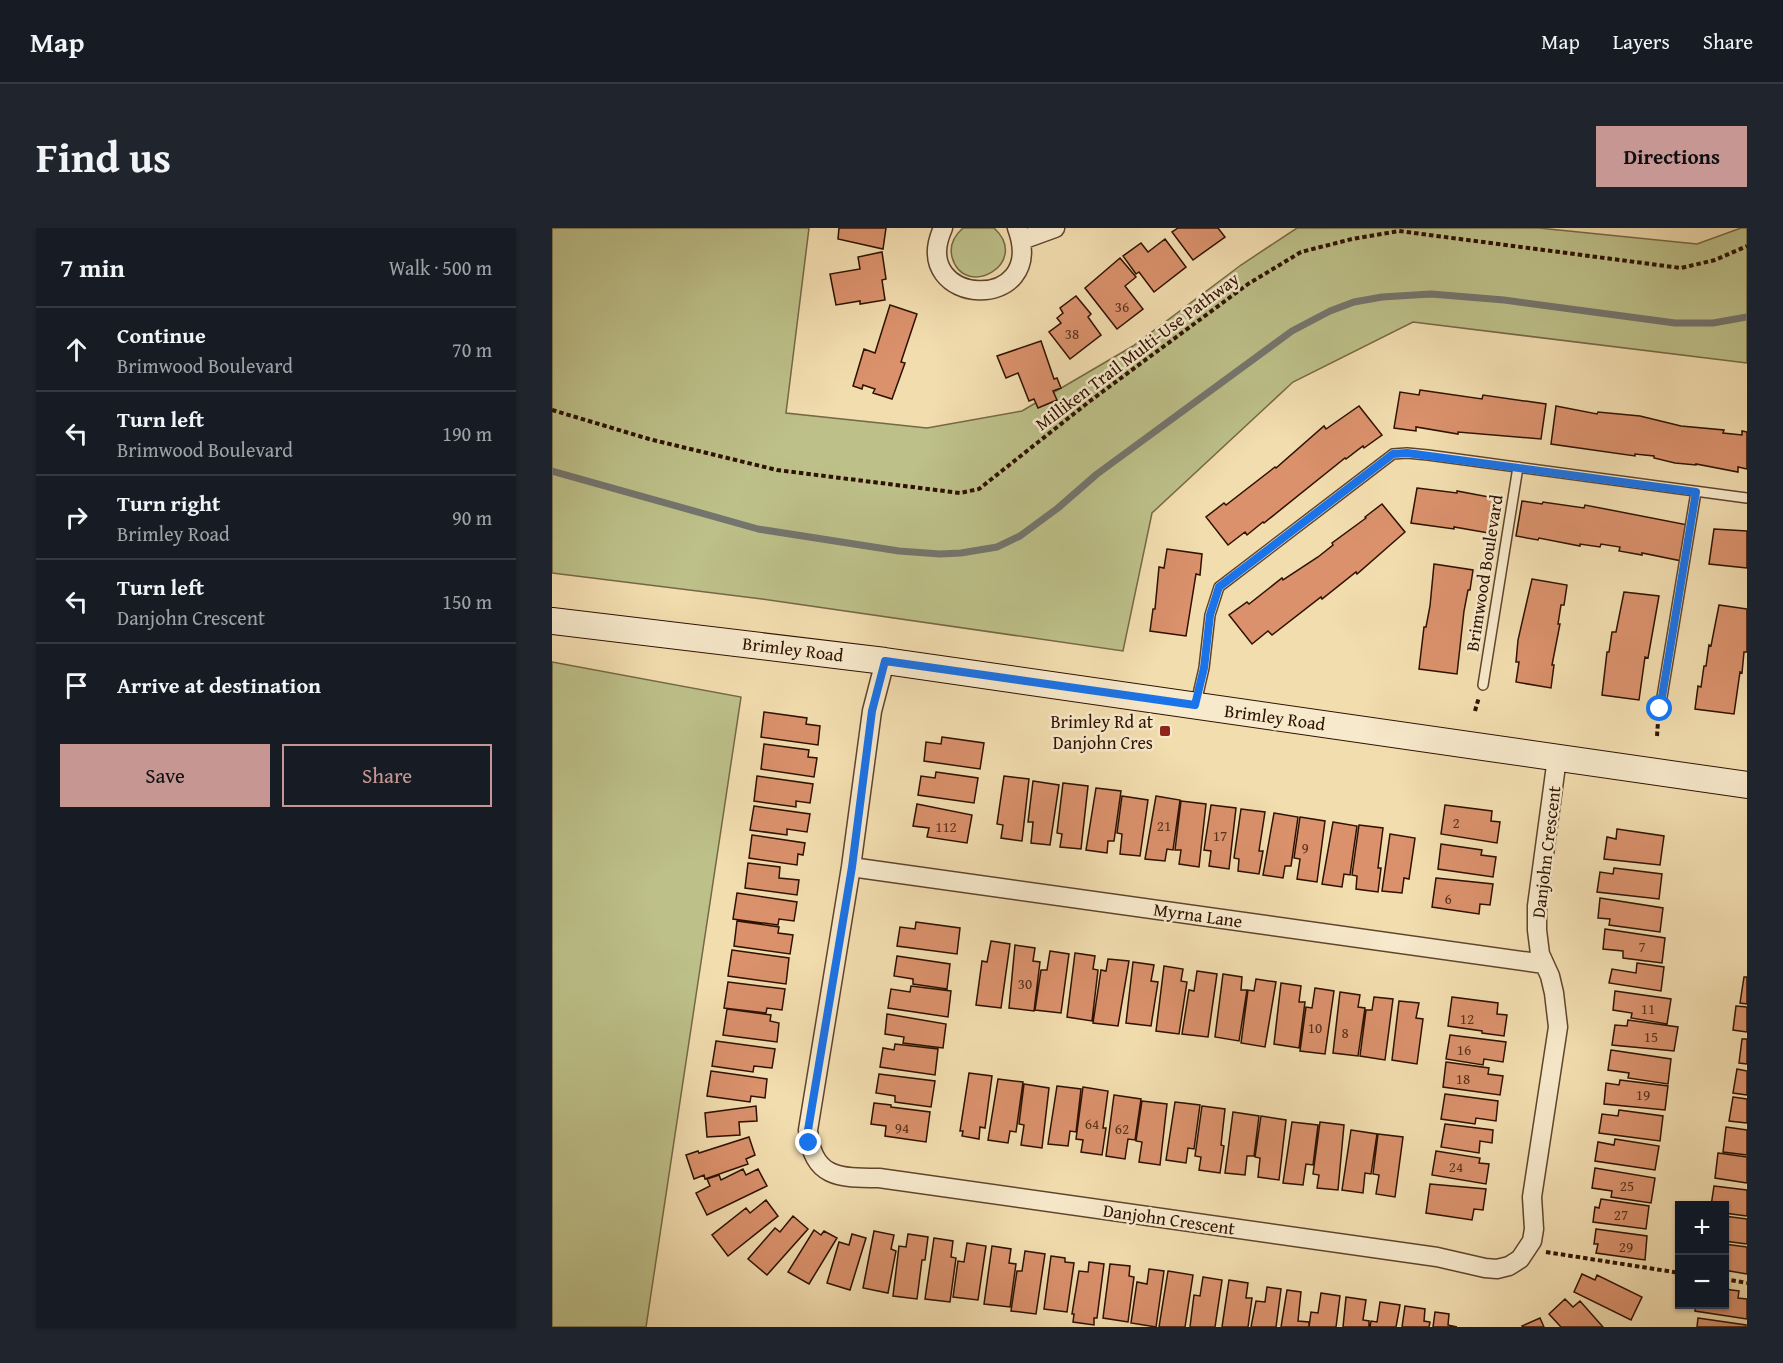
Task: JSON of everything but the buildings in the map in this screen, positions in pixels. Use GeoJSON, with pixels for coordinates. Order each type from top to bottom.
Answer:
{"type":"FeatureCollection","features":[{"type":"Feature","properties":{"kind":"main road","name":"Brimley Road"},"geometry":{"type":"LineString","coordinates":[[552,621],[885,661],[1747,785]]}},
{"type":"Feature","properties":{"kind":"street"},"geometry":{"type":"LineString","coordinates":[[943,228],[937,252],[940,265],[948,277],[958,286],[971,291],[986,292],[1010,279],[1018,268],[1022,254],[1019,234],[1055,228]]}},
{"type":"Feature","properties":{"kind":"street","name":"Danjohn Crescent"},"geometry":{"type":"LineString","coordinates":[[885,661],[872,711],[852,867],[808,1130],[809,1143],[821,1165],[831,1173],[849,1179],[879,1178],[1437,1257],[1485,1268],[1497,1269],[1509,1266],[1520,1259],[1532,1241],[1534,1229],[1532,1197],[1558,1027],[1554,993],[1544,964],[1537,930],[1537,906],[1557,758]]}},
{"type":"Feature","properties":{"kind":"street","name":"Myrna Lane"},"geometry":{"type":"LineString","coordinates":[[852,867],[1544,964]]}},
{"type":"Feature","properties":{"kind":"lane"},"geometry":{"type":"LineString","coordinates":[[1195,705],[1204,668],[1210,615],[1219,587],[1393,454],[1417,454],[1747,498]]}},
{"type":"Feature","properties":{"kind":"lane","name":"Brimwood Boulevard"},"geometry":{"type":"LineString","coordinates":[[1482,685],[1518,467]]}},
{"type":"Feature","properties":{"kind":"lane"},"geometry":{"type":"LineString","coordinates":[[1660,709],[1696,492]]}},
{"type":"Feature","properties":{"kind":"path","name":"Milliken Trail Multi-Use Pathway"},"geometry":{"type":"LineString","coordinates":[[552,411],[649,439],[777,470],[960,493],[979,489],[1090,401],[1240,290],[1301,252],[1352,239],[1399,231],[1681,268],[1715,260],[1747,246]]}},
{"type":"Feature","properties":{"kind":"path"},"geometry":{"type":"LineString","coordinates":[[1528,1249],[1675,1272]]}},
{"type":"Feature","properties":{"kind":"path"},"geometry":{"type":"LineString","coordinates":[[1729,1281],[1747,1283]]}},
{"type":"Feature","properties":{"kind":"green space"},"geometry":{"type":"Polygon","coordinates":[[[552,228],[809,228],[786,413],[927,428],[1022,411],[1133,346],[1241,265],[1297,228],[1539,228],[1697,244],[1741,228],[1747,228],[1747,363],[1413,322],[1293,382],[1152,513],[1123,651],[762,599],[552,573],[552,228]]]}},
{"type":"Feature","properties":{"kind":"green space"},"geometry":{"type":"Polygon","coordinates":[[[963,228],[994,228],[1004,241],[1005,253],[1001,264],[992,272],[981,276],[969,276],[959,270],[952,257],[951,249],[955,238],[963,228]]]}},
{"type":"Feature","properties":{"kind":"green space"},"geometry":{"type":"Polygon","coordinates":[[[552,662],[741,697],[646,1327],[552,1327],[552,662]]]}},
{"type":"Feature","properties":{"kind":"waterway"},"geometry":{"type":"LineString","coordinates":[[552,471],[758,529],[899,551],[961,553],[997,547],[1020,536],[1058,508],[1097,474],[1292,331],[1330,311],[1354,302],[1382,297],[1431,294],[1504,300],[1675,323],[1713,323],[1747,317]]}},
{"type":"Feature","properties":{"kind":"place","name":"Brimley Rd at Danjohn Cres"},"geometry":{"type":"Point","coordinates":[1165,731]}},
{"type":"Feature","properties":{"kind":"route"},"geometry":{"type":"LineString","coordinates":[[809,1143],[808,1130],[852,867],[872,711],[885,661],[1195,705],[1204,668],[1210,615],[1219,587],[1393,454],[1407,453],[1696,492],[1660,709]]}}]}
